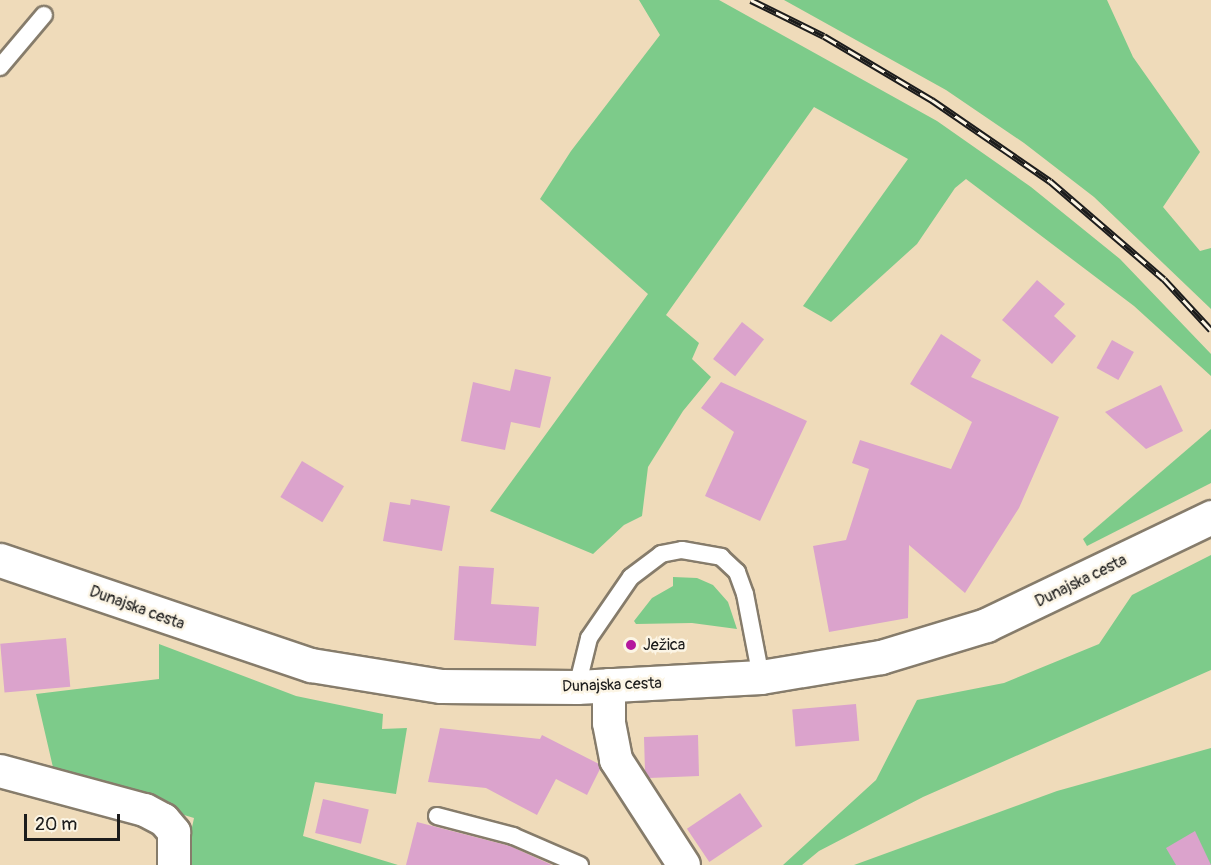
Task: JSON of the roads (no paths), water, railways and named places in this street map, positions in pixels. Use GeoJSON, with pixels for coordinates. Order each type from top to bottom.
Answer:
{"type":"FeatureCollection","features":[{"type":"Feature","properties":{"kind":"main road","name":"Dunajska cesta"},"geometry":{"type":"LineString","coordinates":[[0,560],[311,665],[441,686],[577,687],[761,677],[841,666],[953,637],[1053,596],[1211,517]]}},
{"type":"Feature","properties":{"kind":"street"},"geometry":{"type":"LineString","coordinates":[[609,685],[609,723],[616,760],[684,865]]}},
{"type":"Feature","properties":{"kind":"street"},"geometry":{"type":"LineString","coordinates":[[0,771],[145,810],[165,820],[174,832],[174,865]]}},
{"type":"Feature","properties":{"kind":"lane"},"geometry":{"type":"LineString","coordinates":[[0,67],[44,15]]}},
{"type":"Feature","properties":{"kind":"lane"},"geometry":{"type":"LineString","coordinates":[[577,687],[588,638],[631,578],[660,554],[682,550],[721,556],[737,572],[746,594],[761,677]]}},
{"type":"Feature","properties":{"kind":"lane"},"geometry":{"type":"LineString","coordinates":[[438,816],[513,836],[580,865]]}},
{"type":"Feature","properties":{"kind":"railway"},"geometry":{"type":"LineString","coordinates":[[751,0],[824,36],[932,100],[1050,181],[1164,279],[1211,330]]}},
{"type":"Feature","properties":{"kind":"place","name":"Ježica"},"geometry":{"type":"Point","coordinates":[631,645]}}]}
